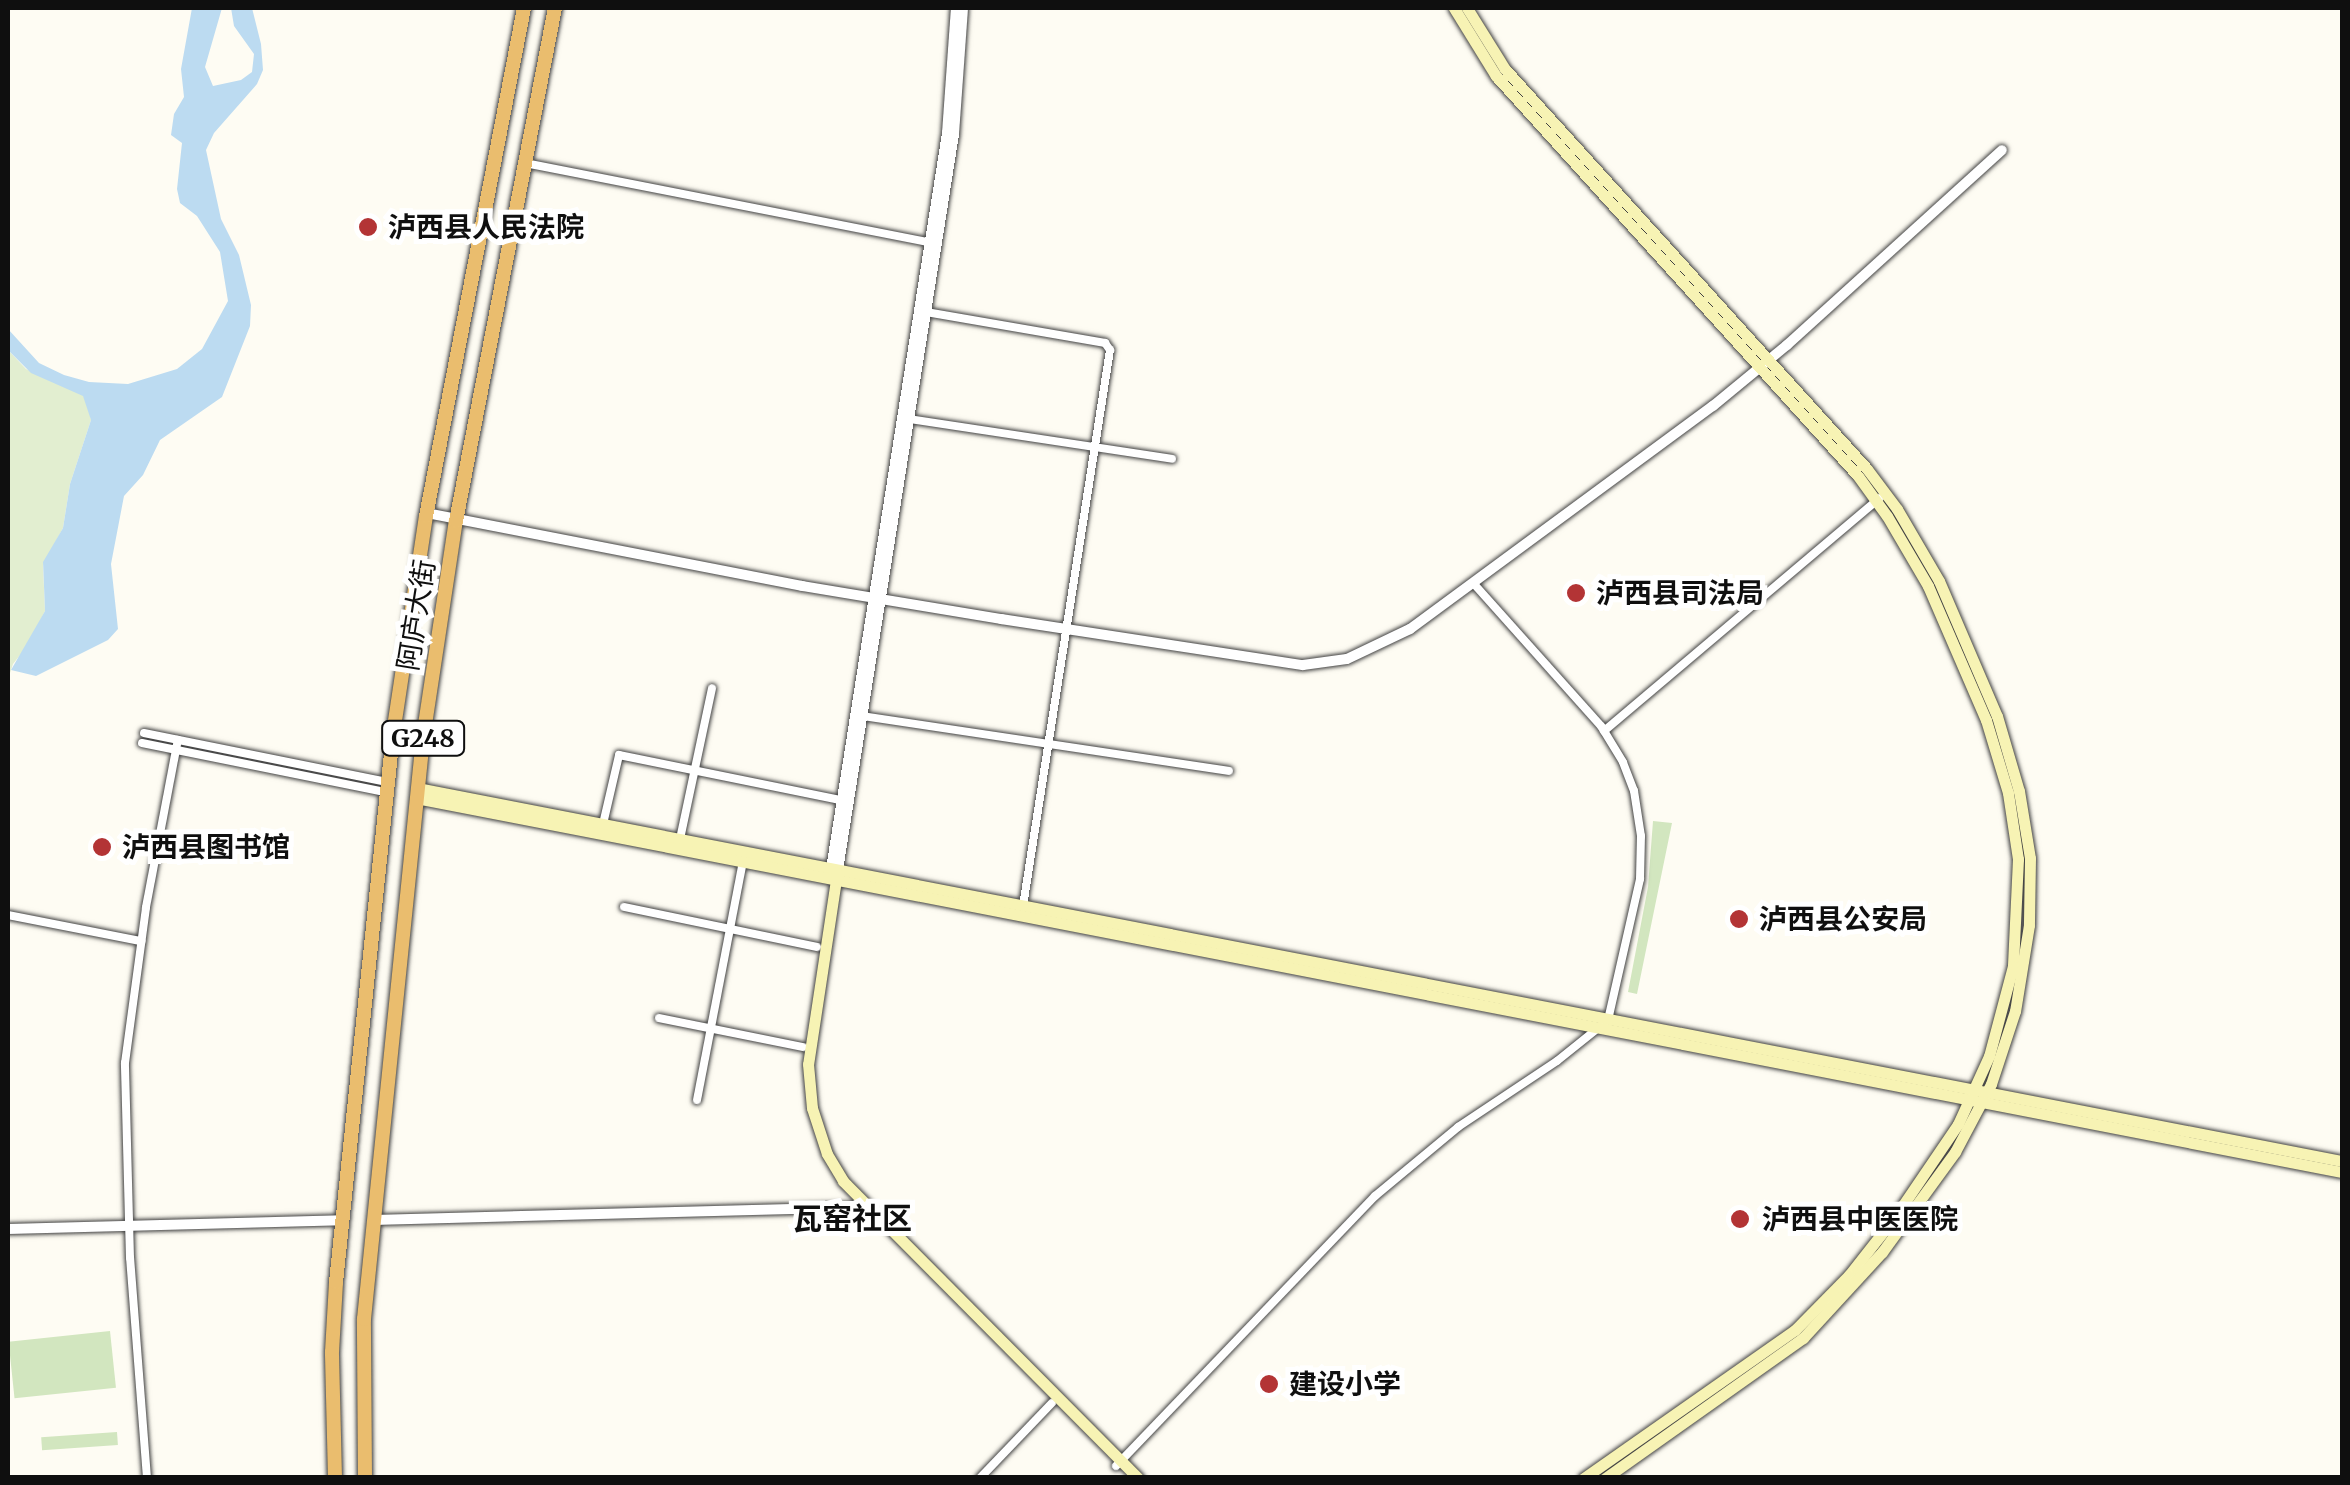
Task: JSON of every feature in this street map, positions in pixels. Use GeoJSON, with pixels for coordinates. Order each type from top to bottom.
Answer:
{"type":"FeatureCollection","features":[{"type":"Feature","properties":{"kind":"highway","name":"阿庐大街"},"geometry":{"type":"LineString","coordinates":[[386,787],[427,513],[524,8]]}},
{"type":"Feature","properties":{"kind":"highway","name":"阿庐大街"},"geometry":{"type":"LineString","coordinates":[[365,1478],[362,1353],[416,793],[457,518],[555,8]]}},
{"type":"Feature","properties":{"kind":"highway","name":"G248"},"geometry":{"type":"LineString","coordinates":[[334,1478],[332,1352],[386,787]]}},
{"type":"Feature","properties":{"kind":"main road"},"geometry":{"type":"LineString","coordinates":[[1454,8],[1496,76],[1764,364]]}},
{"type":"Feature","properties":{"kind":"main road"},"geometry":{"type":"LineString","coordinates":[[1467,8],[1504,69],[1881,497],[1928,586],[1986,720],[2016,834],[2019,885],[2012,966],[1977,1098],[1955,1152],[1904,1224],[1832,1311],[1772,1364],[1605,1478]]}},
{"type":"Feature","properties":{"kind":"main road"},"geometry":{"type":"LineString","coordinates":[[416,793],[743,862],[1023,906],[1603,1024]]}},
{"type":"Feature","properties":{"kind":"main road"},"geometry":{"type":"LineString","coordinates":[[416,793],[603,824],[833,874],[2342,1172]]}},
{"type":"Feature","properties":{"kind":"main road"},"geometry":{"type":"LineString","coordinates":[[833,874],[817,946],[802,1047],[803,1094],[814,1141],[829,1172],[1052,1403],[1138,1478]]}},
{"type":"Feature","properties":{"kind":"main road"},"geometry":{"type":"LineString","coordinates":[[833,874],[808,1064],[812,1108],[827,1154],[843,1181],[1119,1463],[1128,1478]]}},
{"type":"Feature","properties":{"kind":"main road"},"geometry":{"type":"LineString","coordinates":[[1977,1098],[2342,1161]]}},
{"type":"Feature","properties":{"kind":"main road"},"geometry":{"type":"LineString","coordinates":[[1584,1478],[1765,1354],[1824,1303],[1894,1218],[1977,1098]]}},
{"type":"Feature","properties":{"kind":"street"},"geometry":{"type":"LineString","coordinates":[[833,874],[842,800],[926,312],[956,8]]}},
{"type":"Feature","properties":{"kind":"street"},"geometry":{"type":"LineString","coordinates":[[833,874],[862,716],[933,243],[954,134],[963,8]]}},
{"type":"Feature","properties":{"kind":"street"},"geometry":{"type":"LineString","coordinates":[[427,513],[877,598],[1068,629],[1318,664],[1347,659],[1386,644],[1764,364],[2002,150]]}},
{"type":"Feature","properties":{"kind":"street"},"geometry":{"type":"LineString","coordinates":[[525,164],[933,243]]}},
{"type":"Feature","properties":{"kind":"street"},"geometry":{"type":"LineString","coordinates":[[926,312],[1108,345],[1111,353],[1023,906]]}},
{"type":"Feature","properties":{"kind":"street"},"geometry":{"type":"LineString","coordinates":[[909,418],[1172,459]]}},
{"type":"Feature","properties":{"kind":"street"},"geometry":{"type":"LineString","coordinates":[[1604,731],[1881,497]]}},
{"type":"Feature","properties":{"kind":"street"},"geometry":{"type":"LineString","coordinates":[[1119,1463],[1375,1196],[1458,1128],[1603,1024],[1616,1001],[1642,851],[1634,792],[1604,731],[1472,583]]}},
{"type":"Feature","properties":{"kind":"street"},"geometry":{"type":"LineString","coordinates":[[680,840],[712,688]]}},
{"type":"Feature","properties":{"kind":"street"},"geometry":{"type":"LineString","coordinates":[[862,716],[1229,771]]}},
{"type":"Feature","properties":{"kind":"street"},"geometry":{"type":"LineString","coordinates":[[143,738],[386,787]]}},
{"type":"Feature","properties":{"kind":"street"},"geometry":{"type":"LineString","coordinates":[[147,1478],[129,1226],[125,1063],[141,941],[177,745]]}},
{"type":"Feature","properties":{"kind":"street"},"geometry":{"type":"LineString","coordinates":[[603,824],[619,755],[842,800]]}},
{"type":"Feature","properties":{"kind":"street"},"geometry":{"type":"LineString","coordinates":[[697,1100],[743,862]]}},
{"type":"Feature","properties":{"kind":"street"},"geometry":{"type":"LineString","coordinates":[[624,906],[817,946]]}},
{"type":"Feature","properties":{"kind":"street"},"geometry":{"type":"LineString","coordinates":[[8,915],[141,941]]}},
{"type":"Feature","properties":{"kind":"street"},"geometry":{"type":"LineString","coordinates":[[659,1018],[802,1047]]}},
{"type":"Feature","properties":{"kind":"street"},"geometry":{"type":"LineString","coordinates":[[373,1220],[858,1206]]}},
{"type":"Feature","properties":{"kind":"street"},"geometry":{"type":"LineString","coordinates":[[8,1229],[342,1220]]}},
{"type":"Feature","properties":{"kind":"street"},"geometry":{"type":"LineString","coordinates":[[980,1478],[1052,1403]]}},
{"type":"Feature","properties":{"kind":"green space"},"geometry":{"type":"Polygon","coordinates":[[[8,350],[26,369],[83,395],[91,420],[70,484],[63,528],[43,565],[45,611],[8,679],[8,350]]]}},
{"type":"Feature","properties":{"kind":"green space"},"geometry":{"type":"Polygon","coordinates":[[[1653,821],[1672,823],[1637,994],[1628,992],[1648,887],[1653,821]]]}},
{"type":"Feature","properties":{"kind":"green space"},"geometry":{"type":"Polygon","coordinates":[[[110,1331],[116,1388],[15,1398],[9,1342],[110,1331]]]}},
{"type":"Feature","properties":{"kind":"green space"},"geometry":{"type":"Polygon","coordinates":[[[117,1432],[118,1445],[42,1450],[41,1437],[117,1432]]]}},
{"type":"Feature","properties":{"kind":"water"},"geometry":{"type":"Polygon","coordinates":[[[192,8],[222,8],[205,67],[213,86],[241,80],[252,72],[254,54],[234,26],[231,8],[252,8],[261,44],[263,70],[257,84],[214,133],[206,150],[221,219],[239,255],[251,305],[250,326],[222,397],[160,440],[143,475],[124,496],[111,564],[118,629],[108,640],[36,676],[11,670],[45,611],[43,562],[63,528],[70,484],[91,420],[83,396],[31,373],[8,350],[8,329],[39,363],[64,375],[89,382],[128,384],[177,369],[202,349],[228,301],[220,252],[197,216],[180,203],[177,189],[182,143],[171,135],[174,114],[184,97],[181,69],[192,8]]]}},
{"type":"Feature","properties":{"kind":"place","name":"泸西县人民法院"},"geometry":{"type":"Point","coordinates":[368,227]}},
{"type":"Feature","properties":{"kind":"place","name":"泸西县司法局"},"geometry":{"type":"Point","coordinates":[1576,593]}},
{"type":"Feature","properties":{"kind":"place","name":"泸西县图书馆"},"geometry":{"type":"Point","coordinates":[102,847]}},
{"type":"Feature","properties":{"kind":"place","name":"泸西县公安局"},"geometry":{"type":"Point","coordinates":[1739,919]}},
{"type":"Feature","properties":{"kind":"place","name":"泸西县中医医院"},"geometry":{"type":"Point","coordinates":[1740,1219]}},
{"type":"Feature","properties":{"kind":"place","name":"建设小学"},"geometry":{"type":"Point","coordinates":[1269,1384]}},
{"type":"Feature","properties":{"kind":"district","name":"瓦窑社区"},"geometry":{"type":"Point","coordinates":[852,1218]}}]}
